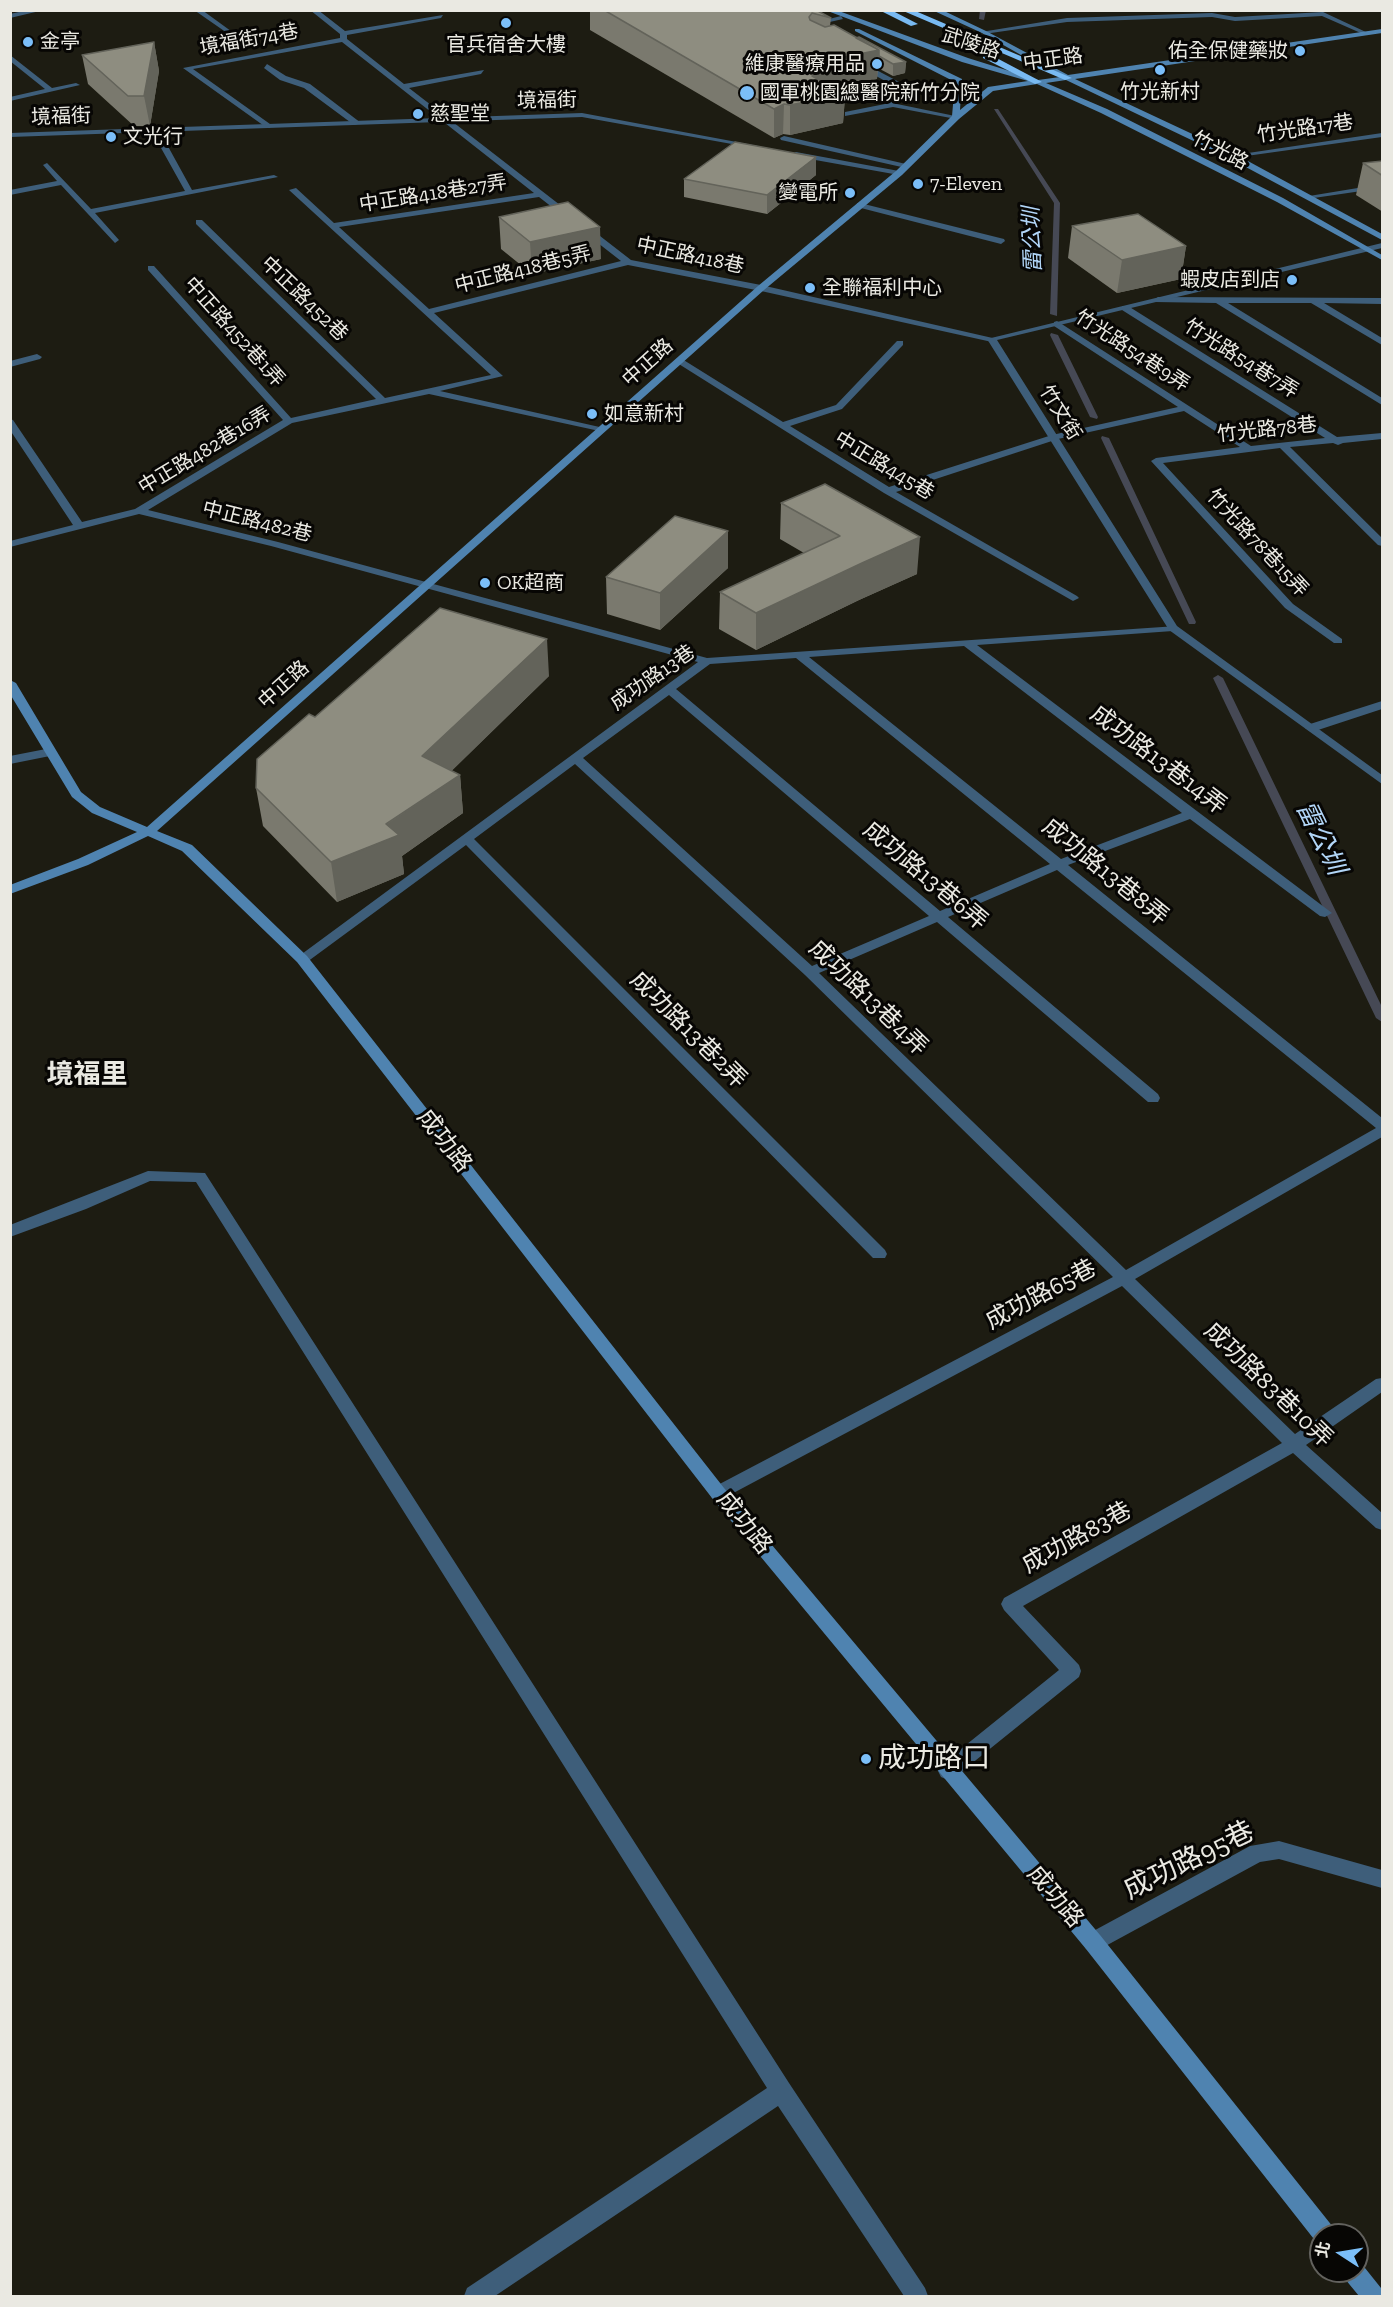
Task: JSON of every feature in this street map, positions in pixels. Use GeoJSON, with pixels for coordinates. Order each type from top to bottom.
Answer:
{"type":"FeatureCollection","features":[{"type":"Feature","properties":{"kind":"highway"},"geometry":{"type":"LineString","coordinates":[[884,10],[947,38]]}},
{"type":"Feature","properties":{"kind":"highway"},"geometry":{"type":"LineString","coordinates":[[905,10],[1068,78]]}},
{"type":"Feature","properties":{"kind":"highway"},"geometry":{"type":"LineString","coordinates":[[977,52],[1038,82]]}},
{"type":"Feature","properties":{"kind":"street"},"geometry":{"type":"LineString","coordinates":[[10,16],[41,10]]}},
{"type":"Feature","properties":{"kind":"street"},"geometry":{"type":"LineString","coordinates":[[197,10],[232,34]]}},
{"type":"Feature","properties":{"kind":"street","name":"中正路418巷"},"geometry":{"type":"LineString","coordinates":[[313,10],[402,87],[628,262],[760,288],[992,339]]}},
{"type":"Feature","properties":{"kind":"street"},"geometry":{"type":"LineString","coordinates":[[344,36],[437,16],[424,10]]}},
{"type":"Feature","properties":{"kind":"street","name":"武陵路"},"geometry":{"type":"LineString","coordinates":[[935,10],[984,32],[1068,78]]}},
{"type":"Feature","properties":{"kind":"street"},"geometry":{"type":"LineString","coordinates":[[1054,10],[1067,20]]}},
{"type":"Feature","properties":{"kind":"street"},"geometry":{"type":"LineString","coordinates":[[811,32],[800,26],[835,14],[876,40],[959,81],[956,117],[893,105],[848,114]]}},
{"type":"Feature","properties":{"kind":"street","name":"武陵路"},"geometry":{"type":"LineString","coordinates":[[835,14],[965,60],[1038,82]]}},
{"type":"Feature","properties":{"kind":"street"},"geometry":{"type":"LineString","coordinates":[[984,32],[1067,20],[1212,15],[1235,19],[1323,14],[1365,33]]}},
{"type":"Feature","properties":{"kind":"street","name":"中正路"},"geometry":{"type":"LineString","coordinates":[[10,890],[83,862],[148,831],[760,288],[906,166],[956,117],[991,89],[1383,31]]}},
{"type":"Feature","properties":{"kind":"street","name":"境福街74巷"},"geometry":{"type":"LineString","coordinates":[[267,126],[187,68],[344,36]]}},
{"type":"Feature","properties":{"kind":"street"},"geometry":{"type":"LineString","coordinates":[[859,44],[876,40]]}},
{"type":"Feature","properties":{"kind":"street"},"geometry":{"type":"LineString","coordinates":[[10,57],[50,90]]}},
{"type":"Feature","properties":{"kind":"street"},"geometry":{"type":"LineString","coordinates":[[853,60],[900,86],[893,105]]}},
{"type":"Feature","properties":{"kind":"street"},"geometry":{"type":"LineString","coordinates":[[267,66],[283,78],[307,86],[357,123]]}},
{"type":"Feature","properties":{"kind":"street"},"geometry":{"type":"LineString","coordinates":[[402,87],[481,72]]}},
{"type":"Feature","properties":{"kind":"street","name":"竹光路"},"geometry":{"type":"LineString","coordinates":[[1068,78],[1232,156],[1383,237]]}},
{"type":"Feature","properties":{"kind":"street","name":"竹光路"},"geometry":{"type":"LineString","coordinates":[[1038,82],[1104,111],[1269,195],[1383,258]]}},
{"type":"Feature","properties":{"kind":"street"},"geometry":{"type":"LineString","coordinates":[[10,99],[76,85]]}},
{"type":"Feature","properties":{"kind":"street","name":"境福街"},"geometry":{"type":"LineString","coordinates":[[12,134],[582,115],[761,148]]}},
{"type":"Feature","properties":{"kind":"street"},"geometry":{"type":"LineString","coordinates":[[155,130],[189,192]]}},
{"type":"Feature","properties":{"kind":"street","name":"竹光路17巷"},"geometry":{"type":"LineString","coordinates":[[1232,156],[1383,135]]}},
{"type":"Feature","properties":{"kind":"street"},"geometry":{"type":"LineString","coordinates":[[784,138],[906,166]]}},
{"type":"Feature","properties":{"kind":"street"},"geometry":{"type":"LineString","coordinates":[[784,152],[899,172]]}},
{"type":"Feature","properties":{"kind":"street"},"geometry":{"type":"LineString","coordinates":[[47,165],[115,240]]}},
{"type":"Feature","properties":{"kind":"street"},"geometry":{"type":"LineString","coordinates":[[89,212],[274,177]]}},
{"type":"Feature","properties":{"kind":"street"},"geometry":{"type":"LineString","coordinates":[[10,193],[63,182]]}},
{"type":"Feature","properties":{"kind":"street"},"geometry":{"type":"LineString","coordinates":[[1307,197],[1383,186]]}},
{"type":"Feature","properties":{"kind":"street","name":"中正路418巷5弄"},"geometry":{"type":"LineString","coordinates":[[293,190],[498,376],[429,390]]}},
{"type":"Feature","properties":{"kind":"street","name":"中正路418巷27弄"},"geometry":{"type":"LineString","coordinates":[[332,226],[540,194]]}},
{"type":"Feature","properties":{"kind":"street"},"geometry":{"type":"LineString","coordinates":[[860,205],[1001,242]]}},
{"type":"Feature","properties":{"kind":"street","name":"中正路452巷"},"geometry":{"type":"LineString","coordinates":[[199,222],[383,401]]}},
{"type":"Feature","properties":{"kind":"street"},"geometry":{"type":"LineString","coordinates":[[566,225],[577,223]]}},
{"type":"Feature","properties":{"kind":"street"},"geometry":{"type":"LineString","coordinates":[[992,339],[1383,246]]}},
{"type":"Feature","properties":{"kind":"street"},"geometry":{"type":"LineString","coordinates":[[1161,257],[1209,288]]}},
{"type":"Feature","properties":{"kind":"street","name":"中正路418巷5弄"},"geometry":{"type":"LineString","coordinates":[[427,312],[628,262]]}},
{"type":"Feature","properties":{"kind":"street","name":"中正路452巷1弄"},"geometry":{"type":"LineString","coordinates":[[151,268],[289,421]]}},
{"type":"Feature","properties":{"kind":"street"},"geometry":{"type":"LineString","coordinates":[[1158,300],[1383,301]]}},
{"type":"Feature","properties":{"kind":"street"},"geometry":{"type":"LineString","coordinates":[[1219,301],[1383,402]]}},
{"type":"Feature","properties":{"kind":"street"},"geometry":{"type":"LineString","coordinates":[[1314,302],[1383,342]]}},
{"type":"Feature","properties":{"kind":"street","name":"竹光路54巷7弄"},"geometry":{"type":"LineString","coordinates":[[1125,308],[1338,442]]}},
{"type":"Feature","properties":{"kind":"street","name":"竹光路54巷9弄"},"geometry":{"type":"LineString","coordinates":[[1057,324],[1249,449]]}},
{"type":"Feature","properties":{"kind":"street","name":"竹文街"},"geometry":{"type":"LineString","coordinates":[[992,339],[1173,627],[1383,780]]}},
{"type":"Feature","properties":{"kind":"street"},"geometry":{"type":"LineString","coordinates":[[783,425],[839,407],[900,343]]}},
{"type":"Feature","properties":{"kind":"street"},"geometry":{"type":"LineString","coordinates":[[10,364],[38,357]]}},
{"type":"Feature","properties":{"kind":"street","name":"中正路445巷"},"geometry":{"type":"LineString","coordinates":[[679,361],[888,491],[1072,598]]}},
{"type":"Feature","properties":{"kind":"street"},"geometry":{"type":"LineString","coordinates":[[289,421],[429,390],[601,430]]}},
{"type":"Feature","properties":{"kind":"street","name":"竹光路54巷9弄"},"geometry":{"type":"LineString","coordinates":[[888,491],[1055,437],[1186,408]]}},
{"type":"Feature","properties":{"kind":"street","name":"中正路482巷16弄"},"geometry":{"type":"LineString","coordinates":[[140,512],[289,421]]}},
{"type":"Feature","properties":{"kind":"street"},"geometry":{"type":"LineString","coordinates":[[10,422],[79,526]]}},
{"type":"Feature","properties":{"kind":"street","name":"竹光路78巷"},"geometry":{"type":"LineString","coordinates":[[1156,461],[1282,445],[1338,442],[1383,436]]}},
{"type":"Feature","properties":{"kind":"street"},"geometry":{"type":"LineString","coordinates":[[1282,445],[1383,543]]}},
{"type":"Feature","properties":{"kind":"street","name":"竹光路78巷15弄"},"geometry":{"type":"LineString","coordinates":[[1156,461],[1289,606],[1338,641]]}},
{"type":"Feature","properties":{"kind":"street","name":"中正路482巷"},"geometry":{"type":"LineString","coordinates":[[10,544],[140,512],[274,544],[707,661]]}},
{"type":"Feature","properties":{"kind":"street","name":"成功路13巷"},"geometry":{"type":"LineString","coordinates":[[302,959],[707,661],[1173,627]]}},
{"type":"Feature","properties":{"kind":"street","name":"成功路13巷14弄"},"geometry":{"type":"LineString","coordinates":[[966,642],[1191,814],[1325,912]]}},
{"type":"Feature","properties":{"kind":"street","name":"成功路13巷8弄"},"geometry":{"type":"LineString","coordinates":[[798,654],[1383,1125]]}},
{"type":"Feature","properties":{"kind":"street","name":"成功路"},"geometry":{"type":"LineString","coordinates":[[10,683],[76,794],[96,810],[187,848],[302,959],[718,1493],[1093,1942],[1315,2223]]}},
{"type":"Feature","properties":{"kind":"street","name":"成功路13巷6弄"},"geometry":{"type":"LineString","coordinates":[[669,689],[1153,1098]]}},
{"type":"Feature","properties":{"kind":"street"},"geometry":{"type":"LineString","coordinates":[[1311,728],[1383,705]]}},
{"type":"Feature","properties":{"kind":"street"},"geometry":{"type":"LineString","coordinates":[[10,760],[51,752]]}},
{"type":"Feature","properties":{"kind":"street","name":"成功路13巷4弄"},"geometry":{"type":"LineString","coordinates":[[575,758],[810,972],[1123,1279]]}},
{"type":"Feature","properties":{"kind":"street"},"geometry":{"type":"LineString","coordinates":[[810,972],[1060,864],[1191,814]]}},
{"type":"Feature","properties":{"kind":"street","name":"成功路13巷2弄"},"geometry":{"type":"LineString","coordinates":[[466,838],[879,1254]]}},
{"type":"Feature","properties":{"kind":"street","name":"成功路65巷"},"geometry":{"type":"LineString","coordinates":[[718,1493],[1123,1279],[1383,1131]]}},
{"type":"Feature","properties":{"kind":"street"},"geometry":{"type":"LineString","coordinates":[[10,1231],[81,1205],[148,1176],[200,1177],[781,2091],[917,2296]]}},
{"type":"Feature","properties":{"kind":"street","name":"成功路83巷10弄"},"geometry":{"type":"LineString","coordinates":[[1123,1279],[1294,1444],[1383,1523]]}},
{"type":"Feature","properties":{"kind":"street","name":"成功路83巷"},"geometry":{"type":"LineString","coordinates":[[948,1771],[1072,1671],[1010,1604],[1294,1444],[1383,1384]]}},
{"type":"Feature","properties":{"kind":"street","name":"成功路95巷"},"geometry":{"type":"LineString","coordinates":[[1093,1942],[1257,1853],[1279,1850],[1383,1879]]}},
{"type":"Feature","properties":{"kind":"street"},"geometry":{"type":"LineString","coordinates":[[475,2296],[781,2091]]}},
{"type":"Feature","properties":{"kind":"street"},"geometry":{"type":"LineString","coordinates":[[1363,2283],[1373,2296]]}},
{"type":"Feature","properties":{"kind":"building"},"geometry":{"type":"Polygon","coordinates":[[[604,10],[816,10],[831,18],[812,13],[810,20],[825,27],[834,25],[879,50],[844,57],[859,65],[812,76],[845,94],[790,105],[784,104],[774,109],[604,10]]]}},
{"type":"Feature","properties":{"kind":"building"},"geometry":{"type":"Polygon","coordinates":[[[859,37],[906,62],[893,64],[879,56],[879,50],[856,38],[859,37]]]}},
{"type":"Feature","properties":{"kind":"building"},"geometry":{"type":"Polygon","coordinates":[[[154,42],[144,96],[128,96],[82,55],[154,42]]]}},
{"type":"Feature","properties":{"kind":"building"},"geometry":{"type":"Polygon","coordinates":[[[735,142],[816,157],[767,195],[684,179],[735,142]]]}},
{"type":"Feature","properties":{"kind":"building"},"geometry":{"type":"Polygon","coordinates":[[[1383,161],[1383,176],[1363,163],[1383,161]]]}},
{"type":"Feature","properties":{"kind":"building"},"geometry":{"type":"Polygon","coordinates":[[[568,202],[600,227],[530,242],[499,217],[568,202]]]}},
{"type":"Feature","properties":{"kind":"building"},"geometry":{"type":"Polygon","coordinates":[[[1138,214],[1186,246],[1122,260],[1072,226],[1138,214]]]}},
{"type":"Feature","properties":{"kind":"building"},"geometry":{"type":"Polygon","coordinates":[[[825,484],[920,537],[756,613],[720,592],[840,536],[781,503],[825,484]]]}},
{"type":"Feature","properties":{"kind":"building"},"geometry":{"type":"Polygon","coordinates":[[[675,516],[728,531],[660,593],[606,577],[675,516]]]}},
{"type":"Feature","properties":{"kind":"building"},"geometry":{"type":"Polygon","coordinates":[[[440,608],[547,639],[422,756],[460,775],[386,824],[399,835],[331,862],[256,788],[257,759],[309,714],[315,717],[440,608]]]}},
{"type":"Feature","properties":{"kind":"waterway","name":"雷公圳"},"geometry":{"type":"LineString","coordinates":[[982,19],[983,10]]}},
{"type":"Feature","properties":{"kind":"waterway","name":"雷公圳"},"geometry":{"type":"LineString","coordinates":[[996,110],[1057,203],[1054,314]]}},
{"type":"Feature","properties":{"kind":"waterway","name":"雷公圳"},"geometry":{"type":"LineString","coordinates":[[1054,335],[1094,417]]}},
{"type":"Feature","properties":{"kind":"waterway","name":"雷公圳"},"geometry":{"type":"LineString","coordinates":[[1105,438],[1192,622]]}},
{"type":"Feature","properties":{"kind":"waterway","name":"雷公圳"},"geometry":{"type":"LineString","coordinates":[[1218,678],[1382,1018]]}},
{"type":"Feature","properties":{"kind":"place","name":"官兵宿舍大樓"},"geometry":{"type":"Point","coordinates":[506,23]}},
{"type":"Feature","properties":{"kind":"place","name":"金亭"},"geometry":{"type":"Point","coordinates":[28,42]}},
{"type":"Feature","properties":{"kind":"place","name":"佑全保健藥妝"},"geometry":{"type":"Point","coordinates":[1300,51]}},
{"type":"Feature","properties":{"kind":"place","name":"維康醫療用品"},"geometry":{"type":"Point","coordinates":[877,64]}},
{"type":"Feature","properties":{"kind":"place","name":"竹光新村"},"geometry":{"type":"Point","coordinates":[1160,70]}},
{"type":"Feature","properties":{"kind":"place","name":"國軍桃園總醫院新竹分院"},"geometry":{"type":"Point","coordinates":[747,93]}},
{"type":"Feature","properties":{"kind":"place","name":"慈聖堂"},"geometry":{"type":"Point","coordinates":[418,114]}},
{"type":"Feature","properties":{"kind":"place","name":"文光行"},"geometry":{"type":"Point","coordinates":[111,137]}},
{"type":"Feature","properties":{"kind":"place","name":"7-Eleven"},"geometry":{"type":"Point","coordinates":[918,184]}},
{"type":"Feature","properties":{"kind":"place","name":"變電所"},"geometry":{"type":"Point","coordinates":[850,193]}},
{"type":"Feature","properties":{"kind":"place","name":"蝦皮店到店"},"geometry":{"type":"Point","coordinates":[1292,280]}},
{"type":"Feature","properties":{"kind":"place","name":"全聯福利中心"},"geometry":{"type":"Point","coordinates":[810,288]}},
{"type":"Feature","properties":{"kind":"place","name":"如意新村"},"geometry":{"type":"Point","coordinates":[592,414]}},
{"type":"Feature","properties":{"kind":"place","name":"OK超商"},"geometry":{"type":"Point","coordinates":[485,583]}},
{"type":"Feature","properties":{"kind":"place","name":"成功路口"},"geometry":{"type":"Point","coordinates":[866,1759]}},
{"type":"Feature","properties":{"kind":"district","name":"境福里"},"geometry":{"type":"Point","coordinates":[87,1075]}}]}
